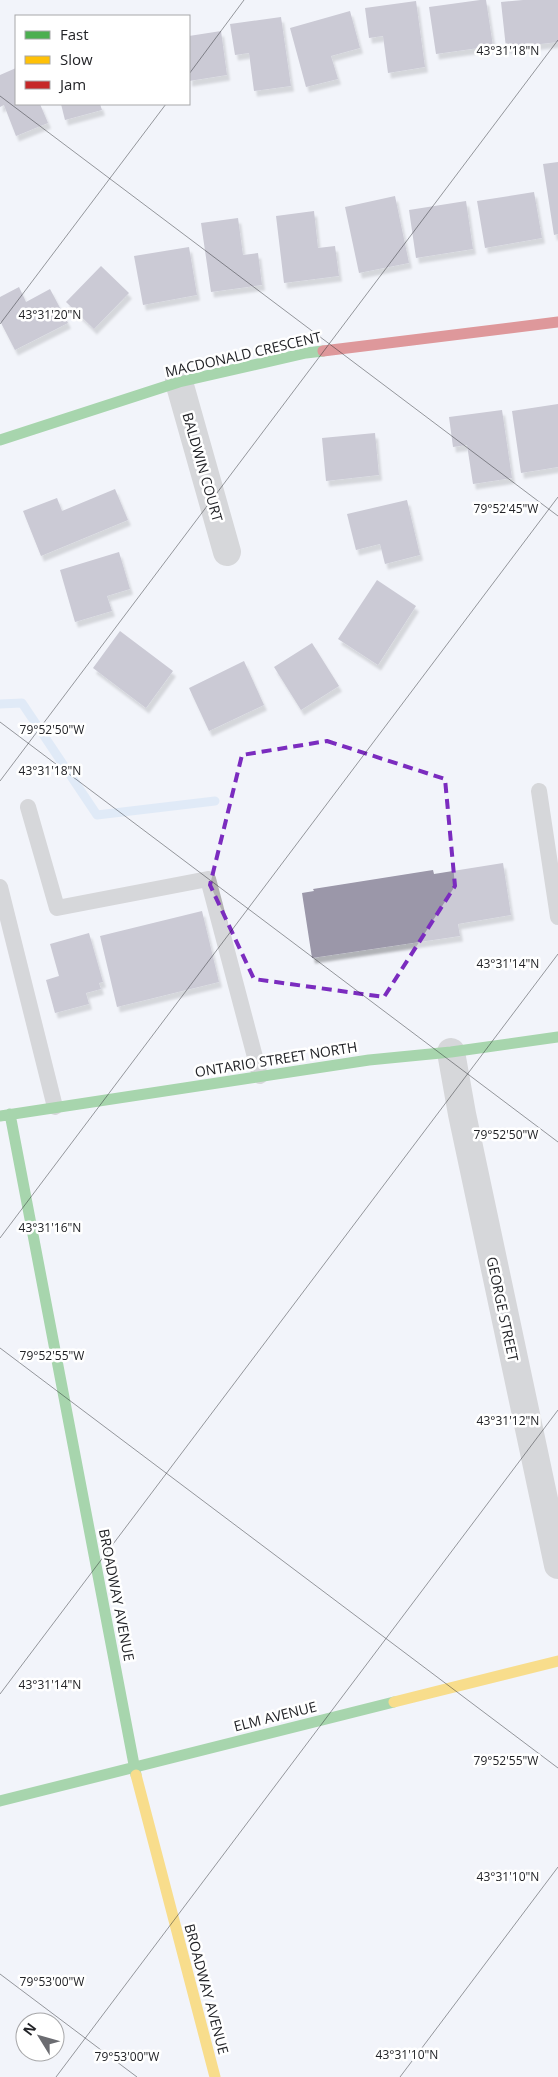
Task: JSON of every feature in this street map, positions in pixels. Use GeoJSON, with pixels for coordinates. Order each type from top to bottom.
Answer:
{"type":"FeatureCollection","features":[{"type":"Feature","properties":{"kind":"street","name":"MACDONALD CRESCENT"},"geometry":{"type":"LineString","coordinates":[[0,440],[179,382],[306,353],[558,322]]}},
{"type":"Feature","properties":{"kind":"street","name":"BALDWIN COURT"},"geometry":{"type":"LineString","coordinates":[[179,382],[227,552]]}},
{"type":"Feature","properties":{"kind":"street","name":"ONTARIO STREET NORTH"},"geometry":{"type":"LineString","coordinates":[[5,1115],[369,1060],[451,1052],[558,1037]]}},
{"type":"Feature","properties":{"kind":"street","name":"GEORGE STREET"},"geometry":{"type":"LineString","coordinates":[[451,1052],[462,1114],[558,1565]]}},
{"type":"Feature","properties":{"kind":"street","name":"BROADWAY AVENUE"},"geometry":{"type":"LineString","coordinates":[[5,1115],[134,1767],[215,2077]]}},
{"type":"Feature","properties":{"kind":"street","name":"ELM AVENUE"},"geometry":{"type":"LineString","coordinates":[[0,1801],[558,1661]]}},
{"type":"Feature","properties":{"kind":"lane"},"geometry":{"type":"LineString","coordinates":[[539,791],[558,917]]}},
{"type":"Feature","properties":{"kind":"lane"},"geometry":{"type":"LineString","coordinates":[[28,808],[57,908],[208,879],[260,1076]]}},
{"type":"Feature","properties":{"kind":"lane"},"geometry":{"type":"LineString","coordinates":[[0,887],[55,1107]]}},
{"type":"Feature","properties":{"kind":"highlighted area"},"geometry":{"type":"Polygon","coordinates":[[[327,741],[445,779],[455,886],[384,997],[254,979],[210,885],[242,755],[327,741]]]}},
{"type":"Feature","properties":{"kind":"building"},"geometry":{"type":"Polygon","coordinates":[[[486,0],[493,46],[436,54],[429,7],[486,0]]]}},
{"type":"Feature","properties":{"kind":"building"},"geometry":{"type":"Polygon","coordinates":[[[558,0],[558,42],[506,48],[501,2],[558,0]]]}},
{"type":"Feature","properties":{"kind":"building"},"geometry":{"type":"Polygon","coordinates":[[[416,1],[425,67],[388,73],[383,36],[369,38],[365,8],[416,1]]]}},
{"type":"Feature","properties":{"kind":"building"},"geometry":{"type":"Polygon","coordinates":[[[350,11],[360,48],[331,56],[338,79],[306,87],[290,28],[350,11]]]}},
{"type":"Feature","properties":{"kind":"building"},"geometry":{"type":"Polygon","coordinates":[[[281,17],[291,86],[254,91],[249,53],[235,55],[230,24],[281,17]]]}},
{"type":"Feature","properties":{"kind":"building"},"geometry":{"type":"Polygon","coordinates":[[[221,31],[227,75],[190,81],[190,36],[221,31]]]}},
{"type":"Feature","properties":{"kind":"building"},"geometry":{"type":"Polygon","coordinates":[[[15,68],[15,105],[40,105],[48,123],[16,136],[4,105],[0,107],[0,75],[15,68]]]}},
{"type":"Feature","properties":{"kind":"building"},"geometry":{"type":"Polygon","coordinates":[[[61,105],[100,105],[102,110],[65,120],[61,105]]]}},
{"type":"Feature","properties":{"kind":"building"},"geometry":{"type":"Polygon","coordinates":[[[558,162],[558,234],[554,235],[543,164],[558,162]]]}},
{"type":"Feature","properties":{"kind":"building"},"geometry":{"type":"Polygon","coordinates":[[[534,192],[542,238],[485,248],[477,201],[534,192]]]}},
{"type":"Feature","properties":{"kind":"building"},"geometry":{"type":"Polygon","coordinates":[[[395,196],[409,263],[359,273],[345,207],[395,196]]]}},
{"type":"Feature","properties":{"kind":"building"},"geometry":{"type":"Polygon","coordinates":[[[466,201],[473,249],[416,258],[409,210],[466,201]]]}},
{"type":"Feature","properties":{"kind":"building"},"geometry":{"type":"Polygon","coordinates":[[[314,211],[318,248],[335,246],[339,276],[284,283],[276,216],[314,211]]]}},
{"type":"Feature","properties":{"kind":"building"},"geometry":{"type":"Polygon","coordinates":[[[238,218],[243,255],[258,253],[262,285],[211,292],[201,223],[238,218]]]}},
{"type":"Feature","properties":{"kind":"building"},"geometry":{"type":"Polygon","coordinates":[[[189,247],[197,295],[143,305],[134,256],[189,247]]]}},
{"type":"Feature","properties":{"kind":"building"},"geometry":{"type":"Polygon","coordinates":[[[101,266],[129,293],[94,329],[66,302],[101,266]]]}},
{"type":"Feature","properties":{"kind":"building"},"geometry":{"type":"Polygon","coordinates":[[[19,287],[26,302],[50,289],[68,323],[15,350],[0,321],[0,297],[19,287]]]}},
{"type":"Feature","properties":{"kind":"building"},"geometry":{"type":"Polygon","coordinates":[[[558,404],[558,467],[521,473],[512,411],[558,404]]]}},
{"type":"Feature","properties":{"kind":"building"},"geometry":{"type":"Polygon","coordinates":[[[502,410],[512,478],[473,484],[467,445],[453,447],[449,417],[502,410]]]}},
{"type":"Feature","properties":{"kind":"building"},"geometry":{"type":"Polygon","coordinates":[[[375,433],[379,475],[326,481],[322,438],[375,433]]]}},
{"type":"Feature","properties":{"kind":"building"},"geometry":{"type":"Polygon","coordinates":[[[115,489],[128,520],[41,556],[23,511],[57,498],[62,511],[115,489]]]}},
{"type":"Feature","properties":{"kind":"building"},"geometry":{"type":"Polygon","coordinates":[[[407,500],[420,555],[385,564],[380,544],[356,550],[347,514],[407,500]]]}},
{"type":"Feature","properties":{"kind":"building"},"geometry":{"type":"Polygon","coordinates":[[[119,552],[130,589],[107,596],[112,611],[75,622],[60,570],[119,552]]]}},
{"type":"Feature","properties":{"kind":"building"},"geometry":{"type":"Polygon","coordinates":[[[377,580],[416,606],[378,665],[338,639],[377,580]]]}},
{"type":"Feature","properties":{"kind":"building"},"geometry":{"type":"Polygon","coordinates":[[[120,631],[173,671],[146,708],[93,668],[120,631]]]}},
{"type":"Feature","properties":{"kind":"building"},"geometry":{"type":"Polygon","coordinates":[[[312,643],[339,686],[301,710],[274,667],[312,643]]]}},
{"type":"Feature","properties":{"kind":"building"},"geometry":{"type":"Polygon","coordinates":[[[244,661],[264,705],[209,731],[189,688],[244,661]]]}},
{"type":"Feature","properties":{"kind":"building"},"geometry":{"type":"Polygon","coordinates":[[[503,863],[511,915],[458,924],[460,936],[312,958],[302,893],[314,891],[313,889],[433,870],[434,874],[503,863]]]}},
{"type":"Feature","properties":{"kind":"building"},"geometry":{"type":"Polygon","coordinates":[[[202,911],[219,982],[117,1007],[100,936],[202,911]]]}},
{"type":"Feature","properties":{"kind":"building"},"geometry":{"type":"Polygon","coordinates":[[[89,933],[103,982],[99,983],[101,989],[86,993],[89,1004],[55,1013],[46,980],[59,976],[50,944],[89,933]]]}},
{"type":"Feature","properties":{"kind":"waterway"},"geometry":{"type":"LineString","coordinates":[[0,704],[22,703],[97,815],[215,801]]}},
{"type":"Feature","properties":{"kind":"traffic: fast"},"geometry":{"type":"LineString","coordinates":[[0,440],[179,382],[306,353],[323,351]]}},
{"type":"Feature","properties":{"kind":"traffic: fast"},"geometry":{"type":"LineString","coordinates":[[0,1116],[369,1060],[451,1052],[558,1037]]}},
{"type":"Feature","properties":{"kind":"traffic: fast"},"geometry":{"type":"LineString","coordinates":[[10,1114],[136,1775]]}},
{"type":"Feature","properties":{"kind":"traffic: fast"},"geometry":{"type":"LineString","coordinates":[[0,1801],[394,1702]]}},
{"type":"Feature","properties":{"kind":"traffic: slow"},"geometry":{"type":"LineString","coordinates":[[394,1702],[558,1661]]}},
{"type":"Feature","properties":{"kind":"traffic: slow"},"geometry":{"type":"LineString","coordinates":[[136,1775],[215,2077]]}},
{"type":"Feature","properties":{"kind":"traffic: jam"},"geometry":{"type":"LineString","coordinates":[[323,351],[558,322]]}}]}
